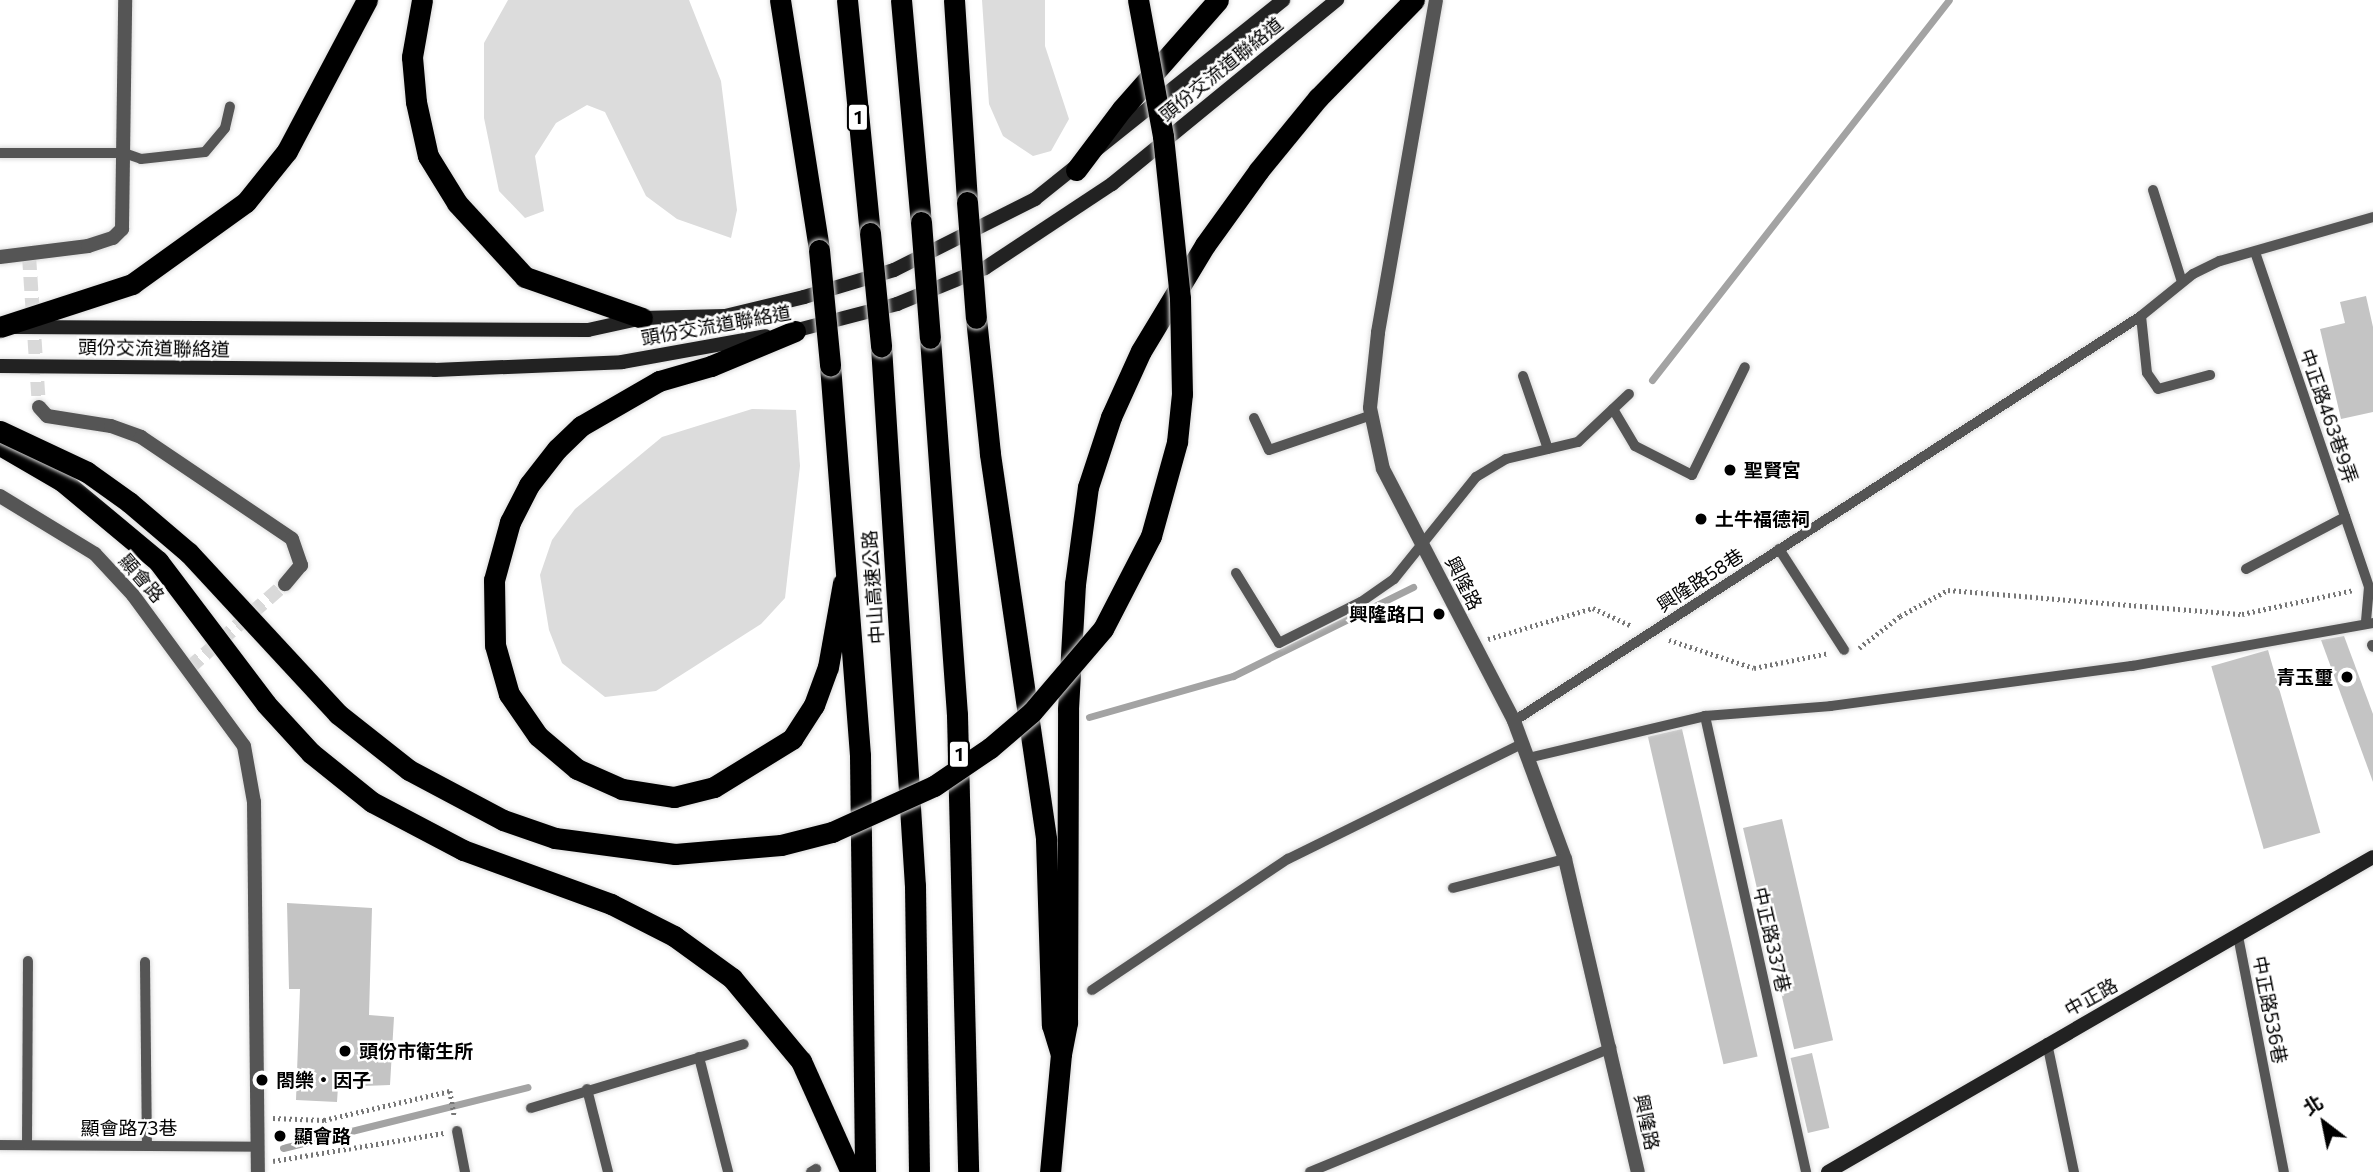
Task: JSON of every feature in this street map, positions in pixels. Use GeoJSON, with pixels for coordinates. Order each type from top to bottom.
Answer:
{"type":"FeatureCollection","features":[{"type":"Feature","properties":{"kind":"highway"},"geometry":{"type":"LineString","coordinates":[[0,327],[132,284],[246,202],[287,151],[367,0]]}},
{"type":"Feature","properties":{"kind":"highway"},"geometry":{"type":"LineString","coordinates":[[422,0],[412,57],[416,102],[428,156],[457,203],[492,247],[526,277],[642,318]]}},
{"type":"Feature","properties":{"kind":"highway","name":"中山高速公路"},"geometry":{"type":"LineString","coordinates":[[847,0],[881,346],[915,886],[919,1172]]}},
{"type":"Feature","properties":{"kind":"highway","name":"1"},"geometry":{"type":"LineString","coordinates":[[901,0],[921,222],[957,715],[968,1172]]}},
{"type":"Feature","properties":{"kind":"highway"},"geometry":{"type":"LineString","coordinates":[[954,0],[976,318],[992,467],[1046,839],[1052,1025],[1061,1054]]}},
{"type":"Feature","properties":{"kind":"highway"},"geometry":{"type":"LineString","coordinates":[[0,431],[87,472],[129,502],[189,553],[338,714],[409,770],[503,820],[555,838],[675,854],[781,845],[832,832],[934,786],[990,748],[1032,712],[1103,629],[1151,536],[1177,442],[1182,394],[1180,298],[1163,136],[1138,0]]}},
{"type":"Feature","properties":{"kind":"highway"},"geometry":{"type":"LineString","coordinates":[[1076,170],[1122,109],[1218,0]]}},
{"type":"Feature","properties":{"kind":"highway"},"geometry":{"type":"LineString","coordinates":[[1050,1172],[1068,996],[1068,709],[1074,584],[1088,486],[1111,417],[1142,351],[1205,245],[1318,97],[1414,0]]}},
{"type":"Feature","properties":{"kind":"highway"},"geometry":{"type":"LineString","coordinates":[[778,2],[819,250],[830,365],[843,583],[860,757],[865,1172]]}},
{"type":"Feature","properties":{"kind":"highway"},"geometry":{"type":"LineString","coordinates":[[795,331],[710,366],[659,381],[581,426],[557,449],[529,485],[510,522],[495,580],[495,645],[509,694],[548,744],[577,769],[622,789],[674,797],[714,786],[792,739],[814,705],[828,667],[843,583]]}},
{"type":"Feature","properties":{"kind":"highway"},"geometry":{"type":"LineString","coordinates":[[0,445],[62,481],[129,533],[180,587],[280,719],[312,753],[372,802],[463,850],[611,904],[674,936],[732,978],[801,1061],[852,1172]]}},
{"type":"Feature","properties":{"kind":"main road","name":"頭份交流道聯絡道"},"geometry":{"type":"LineString","coordinates":[[0,327],[587,330],[642,318],[725,316],[894,270],[1035,199],[1076,170],[1283,0]]}},
{"type":"Feature","properties":{"kind":"main road","name":"頭份交流道聯絡道"},"geometry":{"type":"LineString","coordinates":[[0,366],[435,370],[596,363],[795,331],[953,285],[1035,238],[1112,184],[1337,0]]}},
{"type":"Feature","properties":{"kind":"main road","name":"中正路"},"geometry":{"type":"LineString","coordinates":[[1828,1172],[2373,857]]}},
{"type":"Feature","properties":{"kind":"street"},"geometry":{"type":"LineString","coordinates":[[0,257],[88,246],[113,238],[122,229],[125,0]]}},
{"type":"Feature","properties":{"kind":"street","name":"興隆路"},"geometry":{"type":"LineString","coordinates":[[1436,0],[1378,332],[1372,415],[1383,468],[1514,721],[1565,859],[1638,1172]]}},
{"type":"Feature","properties":{"kind":"street"},"geometry":{"type":"LineString","coordinates":[[39,407],[47,416],[111,426],[141,437],[292,539],[301,565],[285,584]]}},
{"type":"Feature","properties":{"kind":"street","name":"顯會路"},"geometry":{"type":"LineString","coordinates":[[0,496],[95,554],[133,595],[244,746],[254,802],[258,1168]]}},
{"type":"Feature","properties":{"kind":"lane"},"geometry":{"type":"LineString","coordinates":[[0,153],[124,153],[141,159],[205,152],[225,128],[230,107]]}},
{"type":"Feature","properties":{"kind":"lane"},"geometry":{"type":"LineString","coordinates":[[2153,190],[2182,282]]}},
{"type":"Feature","properties":{"kind":"lane","name":"興隆路58巷"},"geometry":{"type":"LineString","coordinates":[[1514,721],[2141,316],[2182,282],[2220,261],[2373,217]]}},
{"type":"Feature","properties":{"kind":"lane","name":"中正路463巷9弄"},"geometry":{"type":"LineString","coordinates":[[2255,251],[2371,587]]}},
{"type":"Feature","properties":{"kind":"lane"},"geometry":{"type":"LineString","coordinates":[[2141,316],[2147,373],[2158,389],[2210,375]]}},
{"type":"Feature","properties":{"kind":"lane"},"geometry":{"type":"LineString","coordinates":[[1613,409],[1636,446],[1692,475],[1745,367]]}},
{"type":"Feature","properties":{"kind":"lane"},"geometry":{"type":"LineString","coordinates":[[1524,376],[1548,449]]}},
{"type":"Feature","properties":{"kind":"lane"},"geometry":{"type":"LineString","coordinates":[[1236,573],[1279,643],[1361,602],[1394,579],[1476,477],[1506,459],[1578,442],[1629,394]]}},
{"type":"Feature","properties":{"kind":"lane"},"geometry":{"type":"LineString","coordinates":[[1254,418],[1269,450],[1372,415]]}},
{"type":"Feature","properties":{"kind":"lane"},"geometry":{"type":"LineString","coordinates":[[2246,569],[2345,516]]}},
{"type":"Feature","properties":{"kind":"lane"},"geometry":{"type":"LineString","coordinates":[[1779,549],[1844,650]]}},
{"type":"Feature","properties":{"kind":"lane"},"geometry":{"type":"LineString","coordinates":[[1091,990],[1288,859],[1525,751],[1704,716],[1831,706],[2132,666],[2370,623],[2371,587]]}},
{"type":"Feature","properties":{"kind":"lane","name":"中正路337巷"},"geometry":{"type":"LineString","coordinates":[[1704,716],[1806,1172]]}},
{"type":"Feature","properties":{"kind":"lane"},"geometry":{"type":"LineString","coordinates":[[1453,888],[1565,859]]}},
{"type":"Feature","properties":{"kind":"lane","name":"中正路536巷"},"geometry":{"type":"LineString","coordinates":[[2238,936],[2284,1172]]}},
{"type":"Feature","properties":{"kind":"lane"},"geometry":{"type":"LineString","coordinates":[[27,1145],[28,961]]}},
{"type":"Feature","properties":{"kind":"lane"},"geometry":{"type":"LineString","coordinates":[[145,962],[147,1146]]}},
{"type":"Feature","properties":{"kind":"lane"},"geometry":{"type":"LineString","coordinates":[[2047,1043],[2074,1172]]}},
{"type":"Feature","properties":{"kind":"lane"},"geometry":{"type":"LineString","coordinates":[[531,1108],[744,1044]]}},
{"type":"Feature","properties":{"kind":"lane"},"geometry":{"type":"LineString","coordinates":[[1310,1172],[1611,1048]]}},
{"type":"Feature","properties":{"kind":"lane"},"geometry":{"type":"LineString","coordinates":[[699,1057],[728,1172]]}},
{"type":"Feature","properties":{"kind":"lane"},"geometry":{"type":"LineString","coordinates":[[587,1089],[608,1172]]}},
{"type":"Feature","properties":{"kind":"lane"},"geometry":{"type":"LineString","coordinates":[[457,1130],[465,1172]]}},
{"type":"Feature","properties":{"kind":"lane","name":"顯會路73巷"},"geometry":{"type":"LineString","coordinates":[[0,1145],[258,1147]]}},
{"type":"Feature","properties":{"kind":"path"},"geometry":{"type":"LineString","coordinates":[[1473,643],[1593,608],[1649,634],[1754,668],[1859,648],[1900,616],[1948,590],[2242,614],[2371,587]]}},
{"type":"Feature","properties":{"kind":"path"},"geometry":{"type":"LineString","coordinates":[[257,1118],[324,1120],[450,1091],[457,1130],[258,1168]]}},
{"type":"Feature","properties":{"kind":"shaded area"},"geometry":{"type":"Polygon","coordinates":[[[508,0],[689,0],[721,81],[737,210],[731,238],[677,219],[646,196],[605,112],[587,105],[556,123],[535,156],[544,211],[525,218],[499,191],[484,118],[484,43],[508,0]]]}},
{"type":"Feature","properties":{"kind":"shaded area"},"geometry":{"type":"Polygon","coordinates":[[[982,0],[1045,0],[1045,46],[1069,119],[1051,151],[1033,156],[1003,136],[989,104],[982,0]]]}},
{"type":"Feature","properties":{"kind":"shaded area"},"geometry":{"type":"Polygon","coordinates":[[[752,409],[796,410],[800,466],[785,598],[761,624],[656,691],[605,697],[562,663],[549,630],[540,575],[552,540],[575,509],[662,437],[752,409]]]}},
{"type":"Feature","properties":{"kind":"building"},"geometry":{"type":"Polygon","coordinates":[[[2366,296],[2373,327],[2373,412],[2341,419],[2320,329],[2345,323],[2340,302],[2366,296]]]}},
{"type":"Feature","properties":{"kind":"building","name":"青玉璽"},"geometry":{"type":"Polygon","coordinates":[[[2344,636],[2373,714],[2373,782],[2321,640],[2344,636]]]}},
{"type":"Feature","properties":{"kind":"building"},"geometry":{"type":"Polygon","coordinates":[[[2268,650],[2320,833],[2264,849],[2211,666],[2268,650]]]}},
{"type":"Feature","properties":{"kind":"building"},"geometry":{"type":"Polygon","coordinates":[[[1682,729],[1758,1056],[1723,1064],[1648,737],[1682,729]]]}},
{"type":"Feature","properties":{"kind":"building"},"geometry":{"type":"Polygon","coordinates":[[[1782,819],[1833,1040],[1794,1049],[1743,828],[1782,819]]]}},
{"type":"Feature","properties":{"kind":"building"},"geometry":{"type":"Polygon","coordinates":[[[287,903],[372,908],[369,1015],[394,1017],[390,1085],[338,1087],[337,1102],[296,1100],[300,989],[289,989],[287,903]]]}},
{"type":"Feature","properties":{"kind":"building"},"geometry":{"type":"Polygon","coordinates":[[[1812,1053],[1829,1128],[1808,1133],[1791,1058],[1812,1053]]]}},
{"type":"Feature","properties":{"kind":"waterway"},"geometry":{"type":"LineString","coordinates":[[1652,380],[1949,0]]}},
{"type":"Feature","properties":{"kind":"waterway"},"geometry":{"type":"LineString","coordinates":[[1089,717],[1233,676],[1413,587]]}},
{"type":"Feature","properties":{"kind":"waterway"},"geometry":{"type":"LineString","coordinates":[[283,1148],[527,1087]]}},
{"type":"Feature","properties":{"kind":"tunnel"},"geometry":{"type":"LineString","coordinates":[[29,256],[39,407]]}},
{"type":"Feature","properties":{"kind":"tunnel"},"geometry":{"type":"LineString","coordinates":[[189,668],[285,584]]}},
{"type":"Feature","properties":{"kind":"place","name":"聖賢宮"},"geometry":{"type":"Point","coordinates":[1730,470]}},
{"type":"Feature","properties":{"kind":"place","name":"土牛福德祠"},"geometry":{"type":"Point","coordinates":[1701,519]}},
{"type":"Feature","properties":{"kind":"place","name":"興隆路口"},"geometry":{"type":"Point","coordinates":[1439,614]}},
{"type":"Feature","properties":{"kind":"place","name":"青玉璽"},"geometry":{"type":"Point","coordinates":[2347,677]}},
{"type":"Feature","properties":{"kind":"place","name":"頭份市衛生所"},"geometry":{"type":"Point","coordinates":[345,1051]}},
{"type":"Feature","properties":{"kind":"place","name":"閤樂‧因子"},"geometry":{"type":"Point","coordinates":[262,1080]}},
{"type":"Feature","properties":{"kind":"place","name":"顯會路"},"geometry":{"type":"Point","coordinates":[280,1136]}}]}
